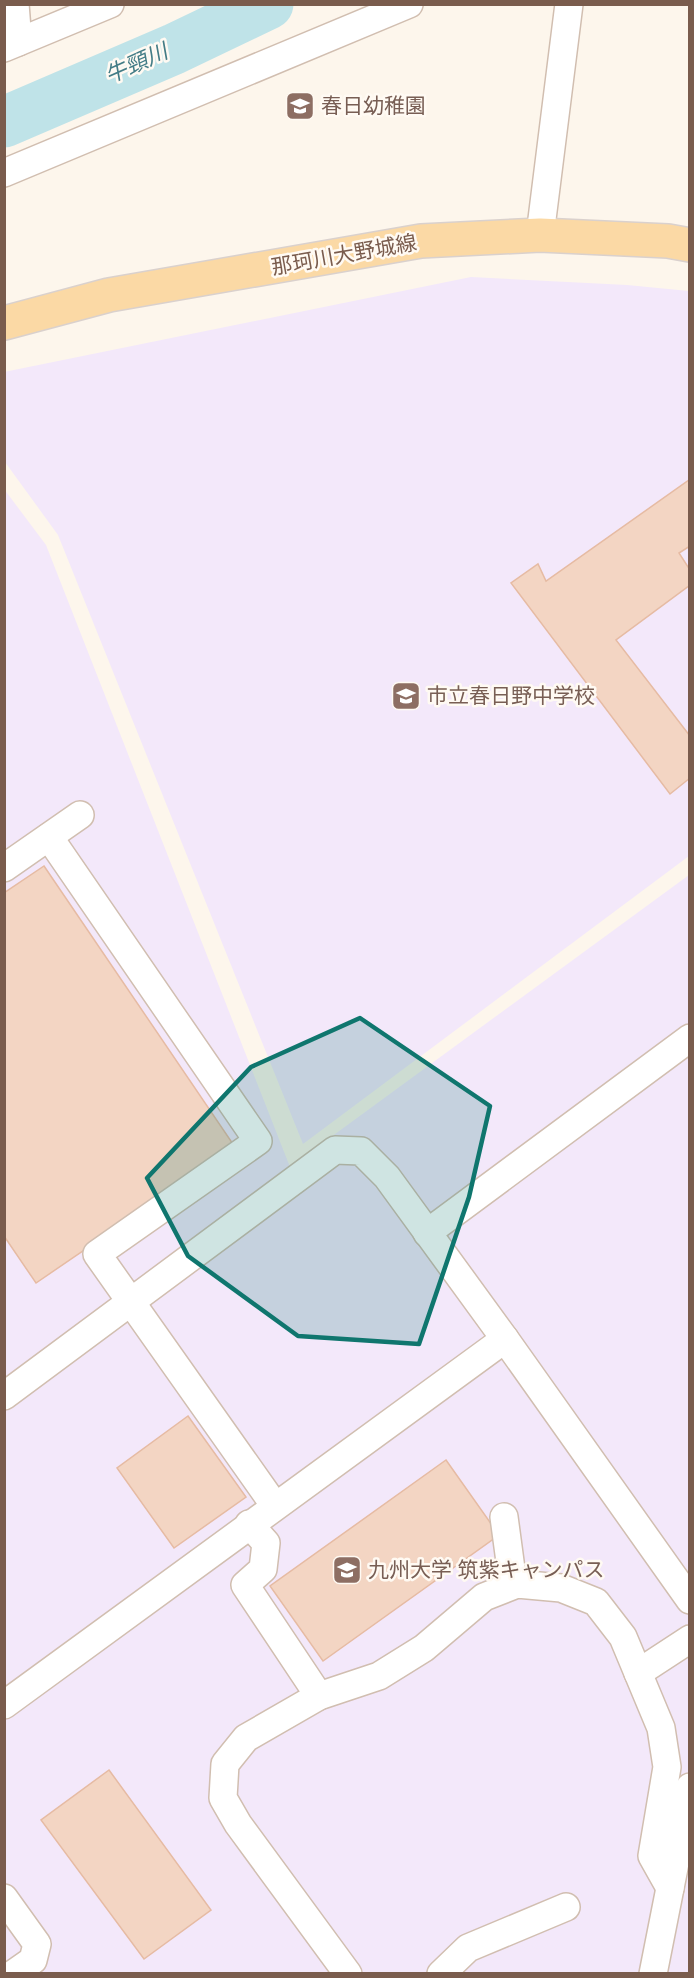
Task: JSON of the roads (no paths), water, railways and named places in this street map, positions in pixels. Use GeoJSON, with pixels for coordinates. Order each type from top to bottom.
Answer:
{"type":"FeatureCollection","features":[{"type":"Feature","properties":{"kind":"main road","name":"那珂川大野城線"},"geometry":{"type":"LineString","coordinates":[[4,323],[109,295],[421,241],[540,235],[668,241],[690,245]]}},
{"type":"Feature","properties":{"kind":"street"},"geometry":{"type":"LineString","coordinates":[[15,4],[11,45],[110,4]]}},
{"type":"Feature","properties":{"kind":"street"},"geometry":{"type":"LineString","coordinates":[[4,173],[409,4]]}},
{"type":"Feature","properties":{"kind":"street"},"geometry":{"type":"LineString","coordinates":[[540,235],[569,4]]}},
{"type":"Feature","properties":{"kind":"street"},"geometry":{"type":"LineString","coordinates":[[4,868],[80,815]]}},
{"type":"Feature","properties":{"kind":"street"},"geometry":{"type":"LineString","coordinates":[[49,837],[258,1141],[97,1254],[275,1506]]}},
{"type":"Feature","properties":{"kind":"street"},"geometry":{"type":"LineString","coordinates":[[427,1233],[690,1038]]}},
{"type":"Feature","properties":{"kind":"street"},"geometry":{"type":"LineString","coordinates":[[9,1384],[130,1303],[335,1150],[361,1151],[387,1177],[690,1600]]}},
{"type":"Feature","properties":{"kind":"street"},"geometry":{"type":"LineString","coordinates":[[4,1705],[505,1339]]}},
{"type":"Feature","properties":{"kind":"street"},"geometry":{"type":"LineString","coordinates":[[504,1518],[511,1569],[517,1584]]}},
{"type":"Feature","properties":{"kind":"street"},"geometry":{"type":"LineString","coordinates":[[249,1524],[266,1543],[262,1569],[245,1585],[319,1696]]}},
{"type":"Feature","properties":{"kind":"street"},"geometry":{"type":"LineString","coordinates":[[348,1974],[238,1824],[223,1798],[225,1764],[246,1738],[319,1696],[379,1676],[424,1648],[484,1597],[517,1584],[561,1588],[596,1602],[622,1637],[661,1728],[667,1767],[652,1856],[670,1888]]}},
{"type":"Feature","properties":{"kind":"street"},"geometry":{"type":"LineString","coordinates":[[638,1672],[690,1639]]}},
{"type":"Feature","properties":{"kind":"street"},"geometry":{"type":"LineString","coordinates":[[653,1974],[690,1787]]}},
{"type":"Feature","properties":{"kind":"street"},"geometry":{"type":"LineString","coordinates":[[4,1898],[37,1944],[33,1960],[13,1974]]}},
{"type":"Feature","properties":{"kind":"street"},"geometry":{"type":"LineString","coordinates":[[441,1974],[468,1948],[566,1907]]}},
{"type":"Feature","properties":{"kind":"waterway","name":"牛頸川"},"geometry":{"type":"LineString","coordinates":[[4,122],[174,49],[268,4]]}},
{"type":"Feature","properties":{"kind":"place","name":"春日幼稚園"},"geometry":{"type":"Point","coordinates":[300,106]}},
{"type":"Feature","properties":{"kind":"place","name":"市立春日野中学校"},"geometry":{"type":"Point","coordinates":[406,696]}},
{"type":"Feature","properties":{"kind":"place","name":"九州大学 筑紫キャンパス"},"geometry":{"type":"Point","coordinates":[347,1570]}}]}
